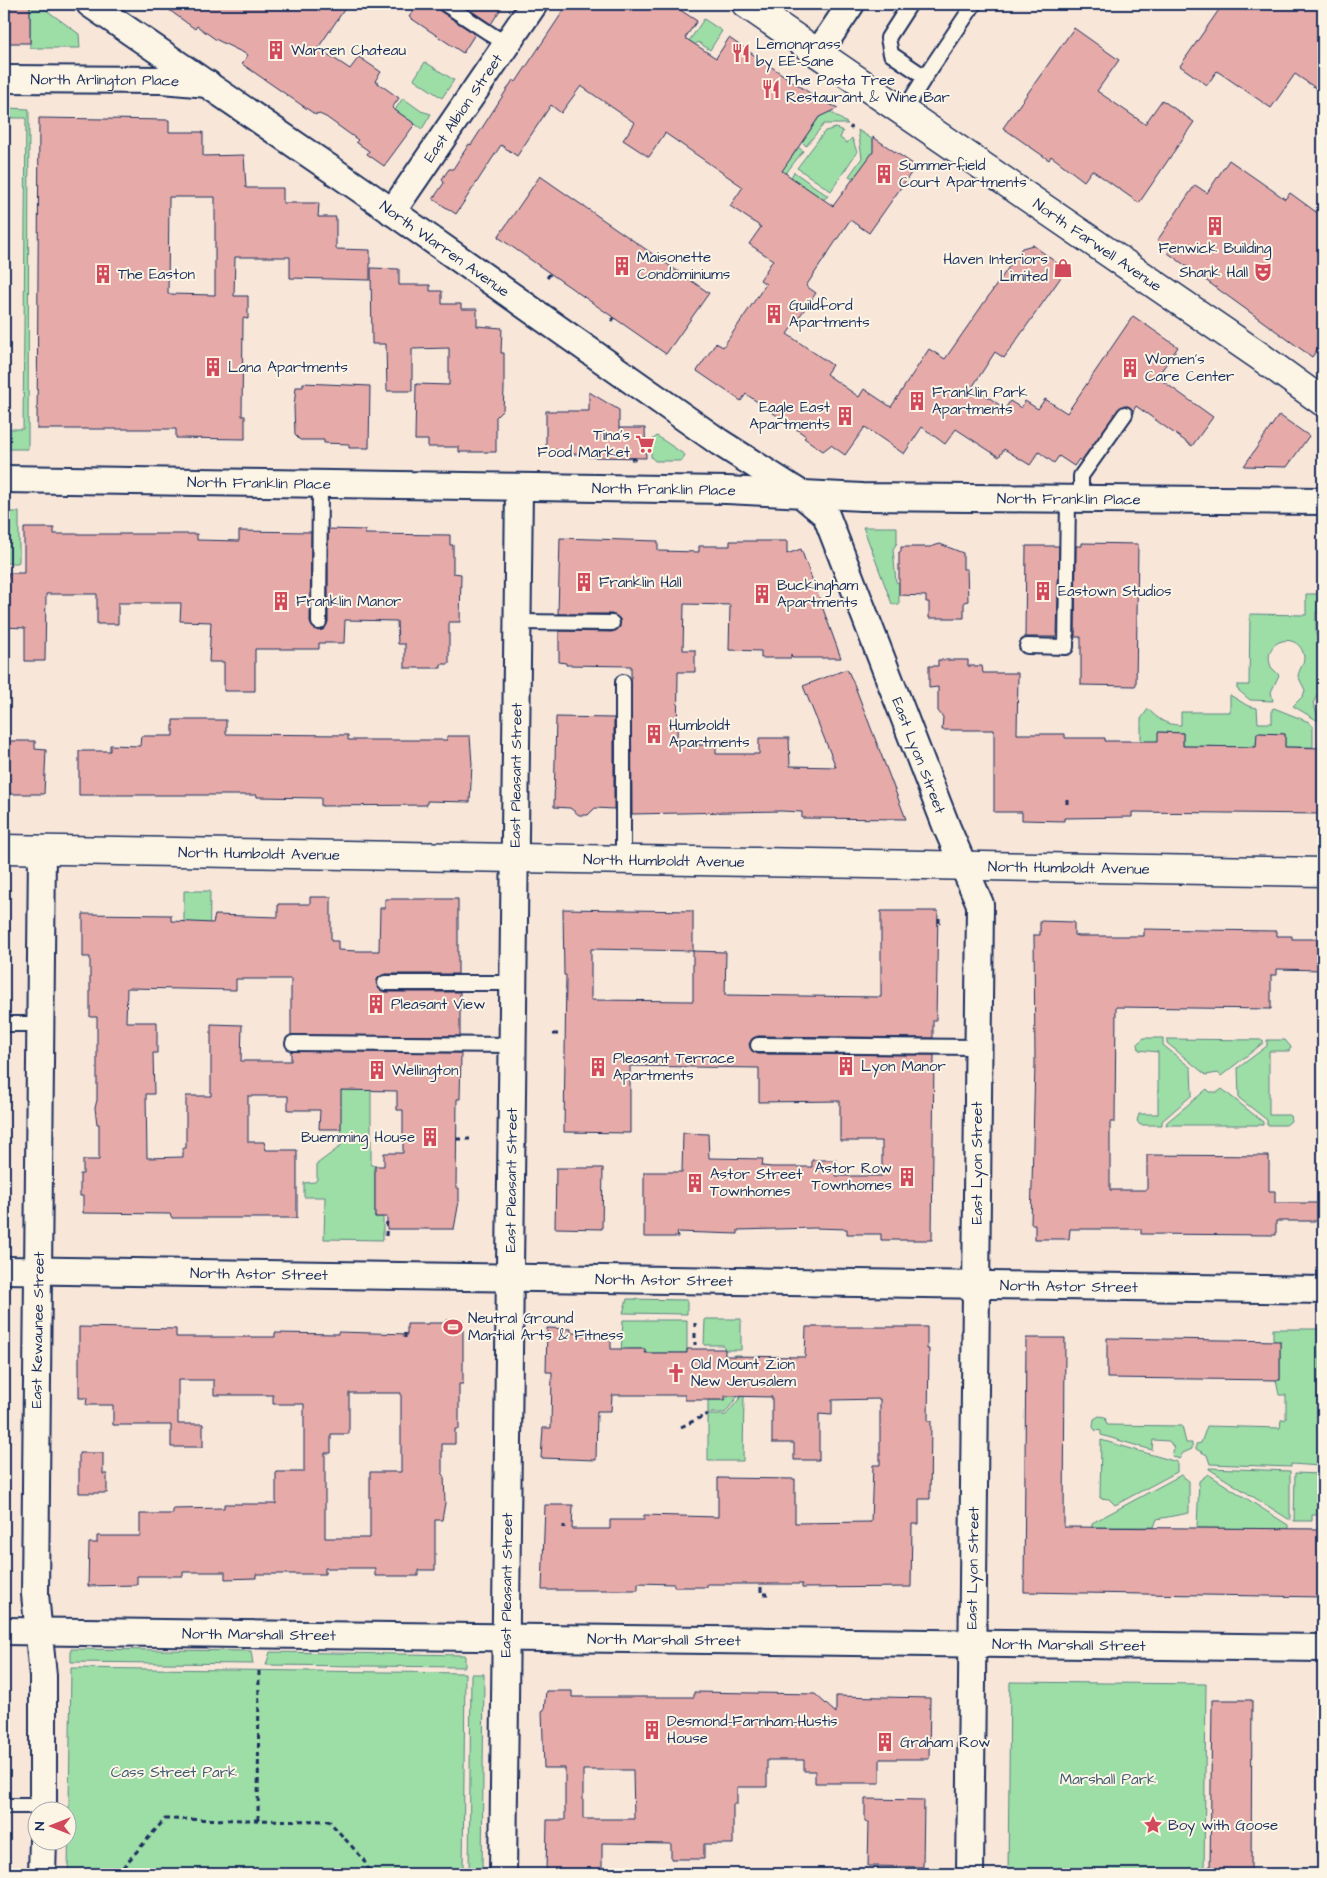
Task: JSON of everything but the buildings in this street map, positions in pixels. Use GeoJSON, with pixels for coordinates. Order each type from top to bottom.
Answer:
{"type":"FeatureCollection","features":[{"type":"Feature","properties":{"kind":"street","name":"North Warren Avenue"},"geometry":{"type":"LineString","coordinates":[[90,4],[392,212],[719,442],[801,494]]}},
{"type":"Feature","properties":{"kind":"street","name":"East Albion Street"},"geometry":{"type":"LineString","coordinates":[[392,212],[534,4]]}},
{"type":"Feature","properties":{"kind":"street","name":"North Farwell Avenue"},"geometry":{"type":"LineString","coordinates":[[746,4],[1258,355],[1323,402]]}},
{"type":"Feature","properties":{"kind":"street"},"geometry":{"type":"LineString","coordinates":[[818,53],[851,4]]}},
{"type":"Feature","properties":{"kind":"street","name":"North Arlington Place"},"geometry":{"type":"LineString","coordinates":[[4,78],[162,80],[208,84]]}},
{"type":"Feature","properties":{"kind":"street","name":"North Franklin Place"},"geometry":{"type":"LineString","coordinates":[[4,479],[727,490],[862,497],[1323,501]]}},
{"type":"Feature","properties":{"kind":"street","name":"East Pleasant Street"},"geometry":{"type":"LineString","coordinates":[[503,1874],[504,1638],[519,487]]}},
{"type":"Feature","properties":{"kind":"street","name":"East Lyon Street"},"geometry":{"type":"LineString","coordinates":[[801,494],[826,515],[962,866],[980,904],[977,1047],[970,1874]]}},
{"type":"Feature","properties":{"kind":"street","name":"North Humboldt Avenue"},"geometry":{"type":"LineString","coordinates":[[4,849],[1323,872]]}},
{"type":"Feature","properties":{"kind":"street","name":"East Kewaunee Street"},"geometry":{"type":"LineString","coordinates":[[42,850],[35,1594],[43,1676],[43,1800]]}},
{"type":"Feature","properties":{"kind":"street","name":"North Astor Street"},"geometry":{"type":"LineString","coordinates":[[4,1270],[1323,1290]]}},
{"type":"Feature","properties":{"kind":"street","name":"North Marshall Street"},"geometry":{"type":"LineString","coordinates":[[4,1631],[1323,1648]]}},
{"type":"Feature","properties":{"kind":"street"},"geometry":{"type":"LineString","coordinates":[[42,1850],[42,1874]]}},
{"type":"Feature","properties":{"kind":"lane"},"geometry":{"type":"LineString","coordinates":[[445,4],[506,44]]}},
{"type":"Feature","properties":{"kind":"lane"},"geometry":{"type":"LineString","coordinates":[[910,4],[888,38],[891,54],[925,77]]}},
{"type":"Feature","properties":{"kind":"lane"},"geometry":{"type":"LineString","coordinates":[[903,112],[974,4]]}},
{"type":"Feature","properties":{"kind":"lane"},"geometry":{"type":"LineString","coordinates":[[1027,646],[1066,647],[1074,499],[1081,476],[1125,414]]}},
{"type":"Feature","properties":{"kind":"lane"},"geometry":{"type":"LineString","coordinates":[[319,622],[320,484]]}},
{"type":"Feature","properties":{"kind":"lane"},"geometry":{"type":"LineString","coordinates":[[517,622],[612,623]]}},
{"type":"Feature","properties":{"kind":"lane"},"geometry":{"type":"LineString","coordinates":[[623,682],[623,860]]}},
{"type":"Feature","properties":{"kind":"lane"},"geometry":{"type":"LineString","coordinates":[[386,983],[512,982]]}},
{"type":"Feature","properties":{"kind":"lane"},"geometry":{"type":"LineString","coordinates":[[4,1024],[40,1024]]}},
{"type":"Feature","properties":{"kind":"lane"},"geometry":{"type":"LineString","coordinates":[[293,1043],[512,1045]]}},
{"type":"Feature","properties":{"kind":"lane"},"geometry":{"type":"LineString","coordinates":[[758,1045],[977,1047]]}},
{"type":"Feature","properties":{"kind":"lane"},"geometry":{"type":"LineString","coordinates":[[4,1806],[28,1807]]}},
{"type":"Feature","properties":{"kind":"path"},"geometry":{"type":"LineString","coordinates":[[547,278],[550,274]]}},
{"type":"Feature","properties":{"kind":"path"},"geometry":{"type":"LineString","coordinates":[[631,459],[640,459]]}},
{"type":"Feature","properties":{"kind":"path"},"geometry":{"type":"LineString","coordinates":[[1067,799],[1067,807]]}},
{"type":"Feature","properties":{"kind":"path"},"geometry":{"type":"LineString","coordinates":[[939,918],[939,923]]}},
{"type":"Feature","properties":{"kind":"path"},"geometry":{"type":"LineString","coordinates":[[552,1034],[560,1034]]}},
{"type":"Feature","properties":{"kind":"path"},"geometry":{"type":"LineString","coordinates":[[457,1139],[470,1139]]}},
{"type":"Feature","properties":{"kind":"path"},"geometry":{"type":"LineString","coordinates":[[386,1236],[387,1219]]}},
{"type":"Feature","properties":{"kind":"path"},"geometry":{"type":"LineString","coordinates":[[696,1323],[696,1328]]}},
{"type":"Feature","properties":{"kind":"path"},"geometry":{"type":"LineString","coordinates":[[405,1333],[405,1342]]}},
{"type":"Feature","properties":{"kind":"path"},"geometry":{"type":"LineString","coordinates":[[696,1333],[696,1346]]}},
{"type":"Feature","properties":{"kind":"path"},"geometry":{"type":"LineString","coordinates":[[681,1427],[708,1414]]}},
{"type":"Feature","properties":{"kind":"path"},"geometry":{"type":"LineString","coordinates":[[761,1587],[764,1594]]}},
{"type":"Feature","properties":{"kind":"path"},"geometry":{"type":"LineString","coordinates":[[258,1667],[258,1820]]}},
{"type":"Feature","properties":{"kind":"path"},"geometry":{"type":"LineString","coordinates":[[117,1874],[165,1819],[329,1821],[363,1859],[371,1874]]}},
{"type":"Feature","properties":{"kind":"green space"},"geometry":{"type":"Polygon","coordinates":[[[30,4],[38,4],[79,34],[80,48],[30,48],[30,4]]]}},
{"type":"Feature","properties":{"kind":"green space"},"geometry":{"type":"Polygon","coordinates":[[[704,19],[722,31],[710,50],[698,42],[695,45],[689,41],[704,19]]]}},
{"type":"Feature","properties":{"kind":"green space"},"geometry":{"type":"Polygon","coordinates":[[[425,62],[454,80],[442,98],[414,79],[425,62]]]}},
{"type":"Feature","properties":{"kind":"green space"},"geometry":{"type":"Polygon","coordinates":[[[403,98],[421,111],[431,114],[422,129],[395,110],[403,98]]]}},
{"type":"Feature","properties":{"kind":"green space"},"geometry":{"type":"Polygon","coordinates":[[[7,108],[29,109],[28,449],[4,449],[4,429],[23,429],[26,118],[7,118],[7,108]]]}},
{"type":"Feature","properties":{"kind":"green space"},"geometry":{"type":"Polygon","coordinates":[[[828,110],[848,124],[824,124],[806,146],[802,142],[820,116],[828,110]]]}},
{"type":"Feature","properties":{"kind":"green space"},"geometry":{"type":"Polygon","coordinates":[[[836,128],[843,131],[840,138],[847,143],[852,138],[857,152],[831,191],[797,168],[825,131],[836,128]]]}},
{"type":"Feature","properties":{"kind":"green space"},"geometry":{"type":"Polygon","coordinates":[[[858,130],[875,141],[873,152],[854,179],[849,176],[862,158],[858,130]]]}},
{"type":"Feature","properties":{"kind":"green space"},"geometry":{"type":"Polygon","coordinates":[[[798,147],[803,151],[786,173],[780,169],[792,157],[798,147]]]}},
{"type":"Feature","properties":{"kind":"green space"},"geometry":{"type":"Polygon","coordinates":[[[794,172],[828,196],[823,200],[791,177],[794,172]]]}},
{"type":"Feature","properties":{"kind":"green space"},"geometry":{"type":"Polygon","coordinates":[[[657,436],[685,455],[682,461],[655,461],[651,457],[651,441],[657,436]]]}},
{"type":"Feature","properties":{"kind":"green space"},"geometry":{"type":"Polygon","coordinates":[[[4,512],[19,512],[19,562],[17,563],[4,563],[4,512]]]}},
{"type":"Feature","properties":{"kind":"green space"},"geometry":{"type":"Polygon","coordinates":[[[863,527],[897,527],[897,543],[893,549],[896,582],[899,583],[899,604],[892,604],[863,527]]]}},
{"type":"Feature","properties":{"kind":"green space"},"geometry":{"type":"Polygon","coordinates":[[[1306,594],[1323,594],[1323,612],[1316,612],[1316,635],[1323,635],[1323,685],[1313,703],[1320,722],[1293,706],[1303,696],[1305,690],[1298,676],[1304,657],[1301,648],[1296,643],[1282,641],[1271,649],[1269,657],[1271,667],[1279,675],[1271,692],[1273,701],[1250,700],[1237,689],[1237,685],[1249,685],[1250,614],[1306,615],[1306,594]]]}},
{"type":"Feature","properties":{"kind":"green space"},"geometry":{"type":"Polygon","coordinates":[[[1230,695],[1248,706],[1257,708],[1258,723],[1272,723],[1272,709],[1274,708],[1309,722],[1313,726],[1313,747],[1285,747],[1285,734],[1257,733],[1256,747],[1183,746],[1183,733],[1159,732],[1158,746],[1141,743],[1141,719],[1148,709],[1163,721],[1181,725],[1181,712],[1230,712],[1230,695]]]}},
{"type":"Feature","properties":{"kind":"green space"},"geometry":{"type":"Polygon","coordinates":[[[184,891],[210,891],[209,973],[184,932],[184,891]]]}},
{"type":"Feature","properties":{"kind":"green space"},"geometry":{"type":"Polygon","coordinates":[[[1144,1038],[1163,1038],[1163,1045],[1191,1068],[1192,1095],[1162,1121],[1162,1125],[1140,1125],[1137,1121],[1139,1114],[1158,1114],[1158,1052],[1139,1050],[1138,1043],[1144,1038]]]}},
{"type":"Feature","properties":{"kind":"green space"},"geometry":{"type":"Polygon","coordinates":[[[1167,1039],[1263,1040],[1263,1043],[1221,1076],[1218,1073],[1206,1075],[1167,1043],[1167,1039]]]}},
{"type":"Feature","properties":{"kind":"green space"},"geometry":{"type":"Polygon","coordinates":[[[1267,1040],[1285,1040],[1291,1047],[1289,1051],[1269,1051],[1269,1115],[1290,1115],[1291,1121],[1286,1125],[1267,1125],[1267,1120],[1239,1098],[1238,1068],[1267,1046],[1267,1040]]]}},
{"type":"Feature","properties":{"kind":"green space"},"geometry":{"type":"Polygon","coordinates":[[[1207,1089],[1210,1092],[1218,1092],[1222,1089],[1263,1122],[1263,1125],[1166,1125],[1167,1122],[1207,1089]]]}},
{"type":"Feature","properties":{"kind":"green space"},"geometry":{"type":"Polygon","coordinates":[[[340,1090],[371,1090],[371,1165],[375,1166],[375,1217],[383,1217],[383,1240],[324,1239],[325,1197],[304,1197],[304,1183],[315,1182],[317,1179],[317,1164],[341,1146],[340,1090]]]}},
{"type":"Feature","properties":{"kind":"green space"},"geometry":{"type":"Polygon","coordinates":[[[627,1299],[687,1300],[687,1314],[623,1313],[627,1299]]]}},
{"type":"Feature","properties":{"kind":"green space"},"geometry":{"type":"Polygon","coordinates":[[[705,1319],[741,1319],[741,1350],[725,1350],[723,1345],[704,1345],[705,1319]]]}},
{"type":"Feature","properties":{"kind":"green space"},"geometry":{"type":"Polygon","coordinates":[[[623,1320],[687,1320],[687,1353],[645,1353],[645,1349],[629,1349],[621,1353],[623,1320]]]}},
{"type":"Feature","properties":{"kind":"green space"},"geometry":{"type":"Polygon","coordinates":[[[1273,1329],[1321,1329],[1320,1466],[1291,1464],[1291,1467],[1210,1464],[1207,1455],[1196,1449],[1196,1444],[1201,1443],[1207,1426],[1280,1428],[1281,1420],[1286,1419],[1286,1395],[1279,1395],[1276,1380],[1280,1380],[1280,1342],[1273,1341],[1273,1329]]]}},
{"type":"Feature","properties":{"kind":"green space"},"geometry":{"type":"Polygon","coordinates":[[[734,1355],[741,1355],[741,1392],[725,1413],[708,1413],[708,1400],[725,1400],[731,1393],[734,1355]]]}},
{"type":"Feature","properties":{"kind":"green space"},"geometry":{"type":"Polygon","coordinates":[[[744,1393],[743,1461],[708,1461],[708,1415],[726,1415],[744,1393]]]}},
{"type":"Feature","properties":{"kind":"green space"},"geometry":{"type":"Polygon","coordinates":[[[1099,1416],[1105,1417],[1107,1425],[1182,1426],[1186,1443],[1192,1443],[1192,1449],[1183,1453],[1179,1459],[1172,1456],[1174,1448],[1169,1441],[1153,1440],[1152,1450],[1101,1435],[1101,1431],[1095,1430],[1093,1427],[1094,1419],[1099,1416]]]}},
{"type":"Feature","properties":{"kind":"green space"},"geometry":{"type":"Polygon","coordinates":[[[1101,1440],[1177,1462],[1177,1472],[1115,1505],[1109,1499],[1100,1498],[1101,1440]]]}},
{"type":"Feature","properties":{"kind":"green space"},"geometry":{"type":"Polygon","coordinates":[[[1209,1469],[1290,1471],[1290,1520],[1209,1469]]]}},
{"type":"Feature","properties":{"kind":"green space"},"geometry":{"type":"Polygon","coordinates":[[[1295,1473],[1320,1474],[1319,1515],[1312,1515],[1312,1521],[1294,1521],[1295,1473]]]}},
{"type":"Feature","properties":{"kind":"green space"},"geometry":{"type":"Polygon","coordinates":[[[1208,1474],[1288,1525],[1288,1529],[1197,1528],[1199,1481],[1208,1474]]]}},
{"type":"Feature","properties":{"kind":"green space"},"geometry":{"type":"Polygon","coordinates":[[[1181,1475],[1189,1481],[1189,1513],[1157,1519],[1154,1527],[1094,1527],[1092,1546],[1092,1523],[1181,1475]]]}},
{"type":"Feature","properties":{"kind":"green space"},"geometry":{"type":"Polygon","coordinates":[[[71,1649],[251,1651],[253,1664],[71,1662],[71,1649]]]}},
{"type":"Feature","properties":{"kind":"green space"},"geometry":{"type":"Polygon","coordinates":[[[270,1652],[465,1655],[465,1667],[266,1665],[270,1652]]]}},
{"type":"Feature","properties":{"kind":"green space","name":"Cass Street Park"},"geometry":{"type":"Polygon","coordinates":[[[71,1668],[465,1673],[463,1874],[68,1874],[68,1850],[78,1850],[78,1800],[69,1800],[71,1668]]]}},
{"type":"Feature","properties":{"kind":"green space"},"geometry":{"type":"Polygon","coordinates":[[[471,1674],[484,1674],[482,1874],[469,1874],[471,1674]]]}},
{"type":"Feature","properties":{"kind":"green space","name":"Marshall Park"},"geometry":{"type":"Polygon","coordinates":[[[1010,1682],[1206,1684],[1204,1874],[1008,1874],[1010,1682]]]}},
{"type":"Feature","properties":{"kind":"place","name":"Warren Chateau"},"geometry":{"type":"Point","coordinates":[276,50]}},
{"type":"Feature","properties":{"kind":"place","name":"Lemongrass by EE-Sane"},"geometry":{"type":"Point","coordinates":[741,53]}},
{"type":"Feature","properties":{"kind":"place","name":"The Pasta Tree Restaurant & Wine Bar"},"geometry":{"type":"Point","coordinates":[771,89]}},
{"type":"Feature","properties":{"kind":"place","name":"Summerfield Court Apartments"},"geometry":{"type":"Point","coordinates":[884,174]}},
{"type":"Feature","properties":{"kind":"place","name":"Fenwick Building"},"geometry":{"type":"Point","coordinates":[1215,226]}},
{"type":"Feature","properties":{"kind":"place","name":"Maisonette Condominiums"},"geometry":{"type":"Point","coordinates":[622,266]}},
{"type":"Feature","properties":{"kind":"place","name":"Haven Interiors Limited"},"geometry":{"type":"Point","coordinates":[1063,268]}},
{"type":"Feature","properties":{"kind":"place","name":"Shank Hall"},"geometry":{"type":"Point","coordinates":[1263,272]}},
{"type":"Feature","properties":{"kind":"place","name":"The Easton"},"geometry":{"type":"Point","coordinates":[103,274]}},
{"type":"Feature","properties":{"kind":"place","name":"Guildford Apartments"},"geometry":{"type":"Point","coordinates":[774,314]}},
{"type":"Feature","properties":{"kind":"place","name":"Lana Apartments"},"geometry":{"type":"Point","coordinates":[213,367]}},
{"type":"Feature","properties":{"kind":"place","name":"Women's Care Center"},"geometry":{"type":"Point","coordinates":[1130,368]}},
{"type":"Feature","properties":{"kind":"place","name":"Franklin Park Apartments"},"geometry":{"type":"Point","coordinates":[917,401]}},
{"type":"Feature","properties":{"kind":"place","name":"Eagle East Apartments"},"geometry":{"type":"Point","coordinates":[845,416]}},
{"type":"Feature","properties":{"kind":"place","name":"Tina's Food Market"},"geometry":{"type":"Point","coordinates":[645,444]}},
{"type":"Feature","properties":{"kind":"place","name":"Franklin Hall"},"geometry":{"type":"Point","coordinates":[584,582]}},
{"type":"Feature","properties":{"kind":"place","name":"Eastown Studios"},"geometry":{"type":"Point","coordinates":[1043,591]}},
{"type":"Feature","properties":{"kind":"place","name":"Buckingham Apartments"},"geometry":{"type":"Point","coordinates":[762,594]}},
{"type":"Feature","properties":{"kind":"place","name":"Franklin Manor"},"geometry":{"type":"Point","coordinates":[281,601]}},
{"type":"Feature","properties":{"kind":"place","name":"Humboldt Apartments"},"geometry":{"type":"Point","coordinates":[654,734]}},
{"type":"Feature","properties":{"kind":"place","name":"Pleasant View"},"geometry":{"type":"Point","coordinates":[376,1004]}},
{"type":"Feature","properties":{"kind":"place","name":"Lyon Manor"},"geometry":{"type":"Point","coordinates":[846,1066]}},
{"type":"Feature","properties":{"kind":"place","name":"Pleasant Terrace Apartments"},"geometry":{"type":"Point","coordinates":[598,1067]}},
{"type":"Feature","properties":{"kind":"place","name":"Wellington"},"geometry":{"type":"Point","coordinates":[377,1070]}},
{"type":"Feature","properties":{"kind":"place","name":"Buemming House"},"geometry":{"type":"Point","coordinates":[430,1137]}},
{"type":"Feature","properties":{"kind":"place","name":"Astor Row Townhomes"},"geometry":{"type":"Point","coordinates":[907,1177]}},
{"type":"Feature","properties":{"kind":"place","name":"Astor Street Townhomes"},"geometry":{"type":"Point","coordinates":[695,1183]}},
{"type":"Feature","properties":{"kind":"place","name":"Neutral Ground Martial Arts & Fitness"},"geometry":{"type":"Point","coordinates":[453,1327]}},
{"type":"Feature","properties":{"kind":"place","name":"Old Mount Zion New Jerusalem"},"geometry":{"type":"Point","coordinates":[676,1373]}},
{"type":"Feature","properties":{"kind":"place","name":"Desmond-Farnham-Hustis House"},"geometry":{"type":"Point","coordinates":[652,1730]}},
{"type":"Feature","properties":{"kind":"place","name":"Graham Row"},"geometry":{"type":"Point","coordinates":[885,1742]}},
{"type":"Feature","properties":{"kind":"place","name":"Boy with Goose"},"geometry":{"type":"Point","coordinates":[1153,1825]}}]}
